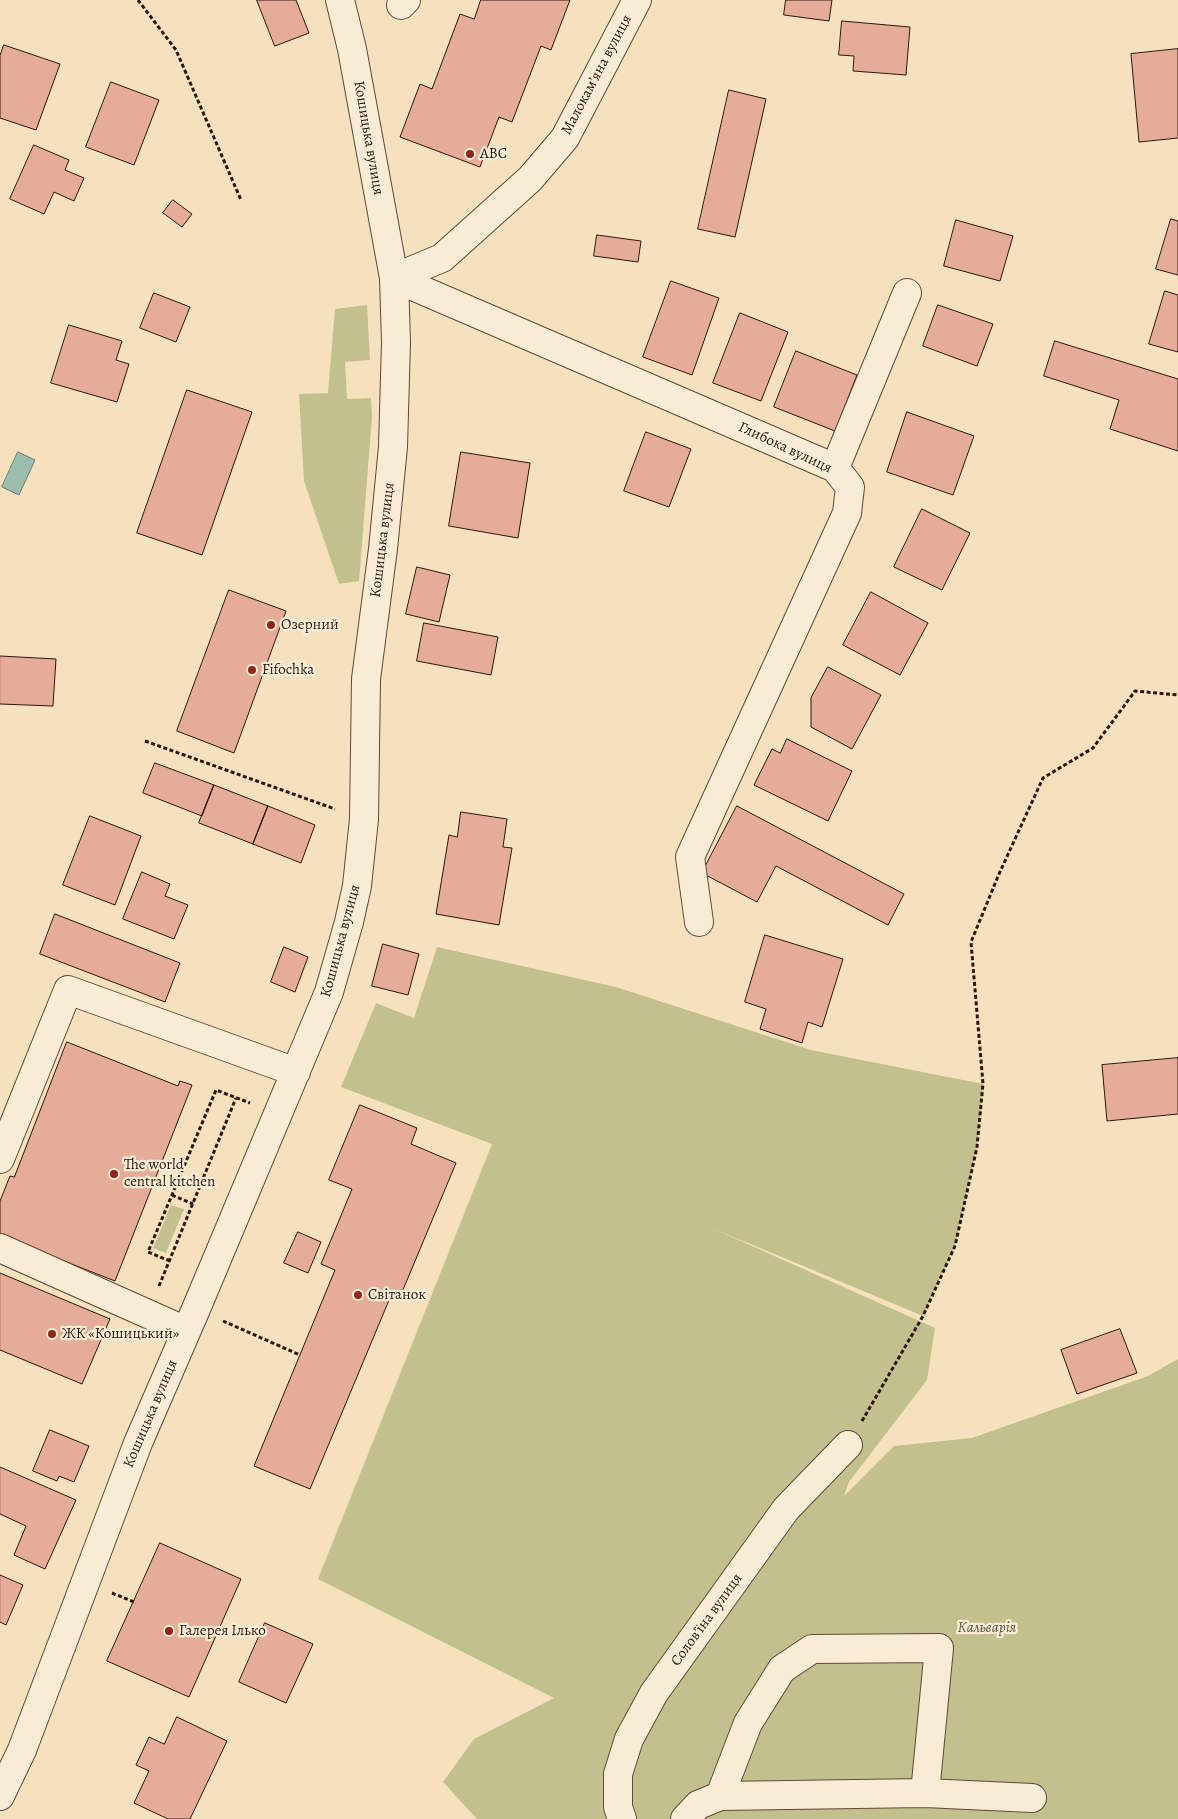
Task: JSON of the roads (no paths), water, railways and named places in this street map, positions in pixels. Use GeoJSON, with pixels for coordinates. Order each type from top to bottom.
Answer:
{"type":"FeatureCollection","features":[{"type":"Feature","properties":{"kind":"street","name":"Кошицька вулиця"},"geometry":{"type":"LineString","coordinates":[[0,1796],[22,1750],[138,1443],[329,992],[357,886],[364,819],[366,679],[383,549],[393,447],[396,342],[394,278],[352,48],[340,0]]}},
{"type":"Feature","properties":{"kind":"street","name":"Малокамʼяна вулиця"},"geometry":{"type":"LineString","coordinates":[[394,278],[442,258],[530,179],[564,138],[637,0]]}},
{"type":"Feature","properties":{"kind":"street","name":"Глибока вулиця"},"geometry":{"type":"LineString","coordinates":[[394,278],[835,468],[850,487],[847,513],[690,857],[699,922]]}},
{"type":"Feature","properties":{"kind":"street"},"geometry":{"type":"LineString","coordinates":[[835,468],[907,293]]}},
{"type":"Feature","properties":{"kind":"street"},"geometry":{"type":"LineString","coordinates":[[0,1159],[68,990],[296,1072]]}},
{"type":"Feature","properties":{"kind":"street"},"geometry":{"type":"LineString","coordinates":[[0,1248],[191,1320]]}},
{"type":"Feature","properties":{"kind":"street","name":"Соловʼїна вулиця"},"geometry":{"type":"LineString","coordinates":[[622,1819],[618,1807],[618,1774],[629,1739],[654,1693],[786,1509],[848,1446]]}},
{"type":"Feature","properties":{"kind":"street"},"geometry":{"type":"LineString","coordinates":[[720,1796],[748,1723],[782,1669],[812,1649],[939,1648],[925,1793]]}},
{"type":"Feature","properties":{"kind":"street"},"geometry":{"type":"LineString","coordinates":[[685,1819],[698,1805],[720,1796],[925,1793],[1032,1798]]}},
{"type":"Feature","properties":{"kind":"place","name":"ABC"},"geometry":{"type":"Point","coordinates":[470,154]}},
{"type":"Feature","properties":{"kind":"place","name":"Озерний"},"geometry":{"type":"Point","coordinates":[271,625]}},
{"type":"Feature","properties":{"kind":"place","name":"Fifochka"},"geometry":{"type":"Point","coordinates":[252,670]}},
{"type":"Feature","properties":{"kind":"place","name":"The world central kitchen"},"geometry":{"type":"Point","coordinates":[114,1174]}},
{"type":"Feature","properties":{"kind":"place","name":"Світанок"},"geometry":{"type":"Point","coordinates":[358,1295]}},
{"type":"Feature","properties":{"kind":"place","name":"ЖК «Кошицький»"},"geometry":{"type":"Point","coordinates":[52,1334]}},
{"type":"Feature","properties":{"kind":"place","name":"Галерея Ілько"},"geometry":{"type":"Point","coordinates":[169,1631]}},
{"type":"Feature","properties":{"kind":"park label","name":"Кальварія"},"geometry":{"type":"Point","coordinates":[987,1628]}}]}
